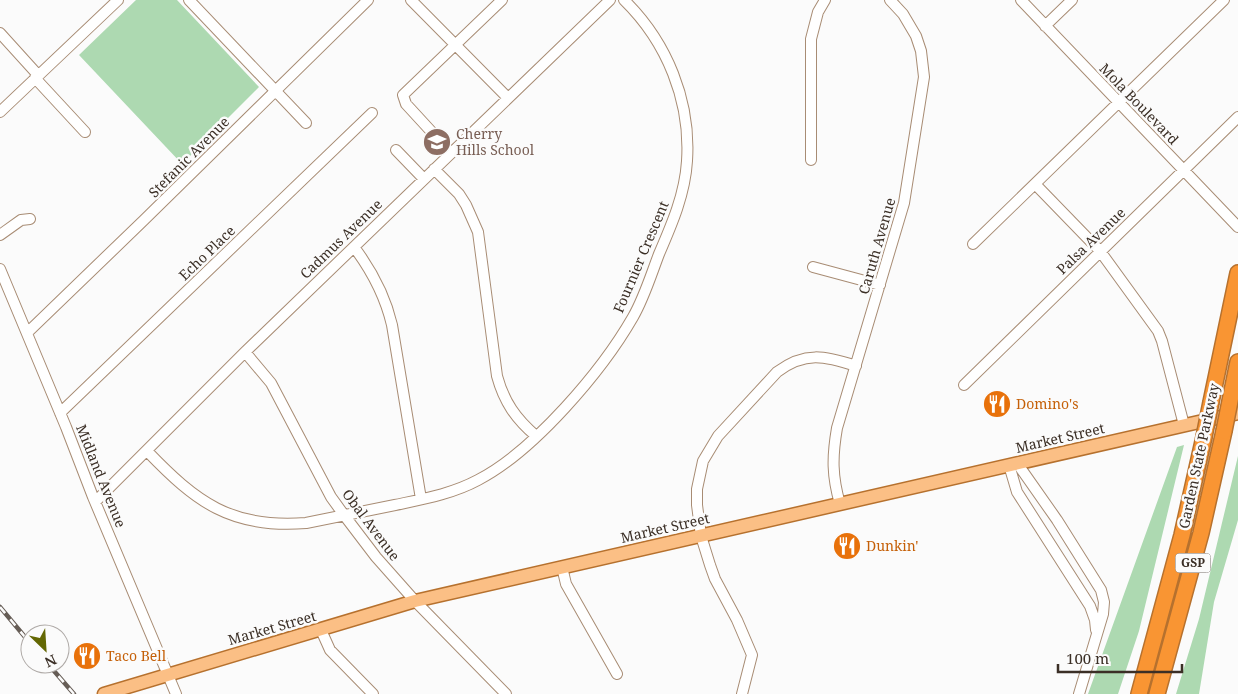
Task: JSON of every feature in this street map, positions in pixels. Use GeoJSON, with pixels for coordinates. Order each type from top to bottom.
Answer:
{"type":"FeatureCollection","features":[{"type":"Feature","properties":{"kind":"highway","name":"Garden State Parkway"},"geometry":{"type":"LineString","coordinates":[[1138,694],[1169,587],[1204,437],[1238,274]]}},
{"type":"Feature","properties":{"kind":"highway","name":"Garden State Parkway"},"geometry":{"type":"LineString","coordinates":[[1157,694],[1201,533],[1238,362]]}},
{"type":"Feature","properties":{"kind":"main road","name":"Market Street"},"geometry":{"type":"LineString","coordinates":[[104,694],[415,601],[1238,413]]}},
{"type":"Feature","properties":{"kind":"street"},"geometry":{"type":"LineString","coordinates":[[0,112],[118,0]]}},
{"type":"Feature","properties":{"kind":"street"},"geometry":{"type":"LineString","coordinates":[[189,0],[306,122]]}},
{"type":"Feature","properties":{"kind":"street","name":"Stefanic Avenue"},"geometry":{"type":"LineString","coordinates":[[28,332],[368,0]]}},
{"type":"Feature","properties":{"kind":"street"},"geometry":{"type":"LineString","coordinates":[[411,0],[508,98]]}},
{"type":"Feature","properties":{"kind":"street"},"geometry":{"type":"LineString","coordinates":[[451,153],[406,104],[403,94],[502,0]]}},
{"type":"Feature","properties":{"kind":"street","name":"Cadmus Avenue"},"geometry":{"type":"LineString","coordinates":[[95,502],[245,352],[610,0]]}},
{"type":"Feature","properties":{"kind":"street","name":"Fournier Crescent"},"geometry":{"type":"LineString","coordinates":[[147,451],[188,491],[218,509],[236,516],[265,523],[292,524],[306,523],[421,499],[458,489],[478,480],[509,460],[536,436],[578,393],[596,371],[633,316],[674,219],[685,178],[687,160],[686,124],[681,96],[674,75],[657,40],[645,22],[624,0]]}},
{"type":"Feature","properties":{"kind":"street"},"geometry":{"type":"LineString","coordinates":[[811,160],[811,40],[813,26],[825,0]]}},
{"type":"Feature","properties":{"kind":"street","name":"Caruth Avenue"},"geometry":{"type":"LineString","coordinates":[[840,504],[834,483],[834,446],[837,428],[904,203],[924,77],[921,51],[916,36],[903,14],[890,0]]}},
{"type":"Feature","properties":{"kind":"street","name":"Mola Boulevard"},"geometry":{"type":"LineString","coordinates":[[1020,0],[1238,227]]}},
{"type":"Feature","properties":{"kind":"street"},"geometry":{"type":"LineString","coordinates":[[1045,26],[1072,0]]}},
{"type":"Feature","properties":{"kind":"street"},"geometry":{"type":"LineString","coordinates":[[973,244],[1224,0]]}},
{"type":"Feature","properties":{"kind":"street"},"geometry":{"type":"LineString","coordinates":[[0,33],[85,132]]}},
{"type":"Feature","properties":{"kind":"street","name":"Echo Place"},"geometry":{"type":"LineString","coordinates":[[60,413],[372,113]]}},
{"type":"Feature","properties":{"kind":"street","name":"Palsa Avenue"},"geometry":{"type":"LineString","coordinates":[[964,385],[1238,117]]}},
{"type":"Feature","properties":{"kind":"street"},"geometry":{"type":"LineString","coordinates":[[396,150],[424,179]]}},
{"type":"Feature","properties":{"kind":"street"},"geometry":{"type":"LineString","coordinates":[[434,169],[459,194],[473,219],[481,248],[497,376],[501,390],[514,415],[536,436]]}},
{"type":"Feature","properties":{"kind":"street"},"geometry":{"type":"LineString","coordinates":[[1035,184],[1100,251],[1158,331],[1184,425]]}},
{"type":"Feature","properties":{"kind":"street"},"geometry":{"type":"LineString","coordinates":[[0,235],[21,220],[30,219]]}},
{"type":"Feature","properties":{"kind":"street"},"geometry":{"type":"LineString","coordinates":[[354,247],[375,278],[392,325],[421,499]]}},
{"type":"Feature","properties":{"kind":"street"},"geometry":{"type":"LineString","coordinates":[[812,267],[880,285]]}},
{"type":"Feature","properties":{"kind":"street","name":"Midland Avenue"},"geometry":{"type":"LineString","coordinates":[[0,269],[28,332],[95,502],[176,694]]}},
{"type":"Feature","properties":{"kind":"street","name":"Obal Avenue"},"geometry":{"type":"LineString","coordinates":[[245,352],[271,383],[331,497],[376,557],[415,601],[506,694]]}},
{"type":"Feature","properties":{"kind":"street"},"geometry":{"type":"LineString","coordinates":[[742,694],[752,655],[737,620],[715,579],[701,536],[696,505],[699,476],[709,449],[724,429],[777,372],[794,361],[818,356],[856,366]]}},
{"type":"Feature","properties":{"kind":"street"},"geometry":{"type":"LineString","coordinates":[[1013,464],[1018,492],[1090,606],[1097,634]]}},
{"type":"Feature","properties":{"kind":"street"},"geometry":{"type":"LineString","coordinates":[[1013,464],[1057,520],[1101,590],[1104,602],[1103,614],[1079,694]]}},
{"type":"Feature","properties":{"kind":"street"},"geometry":{"type":"LineString","coordinates":[[562,567],[566,584],[617,674]]}},
{"type":"Feature","properties":{"kind":"street"},"geometry":{"type":"LineString","coordinates":[[321,630],[330,650],[373,694]]}},
{"type":"Feature","properties":{"kind":"green space"},"geometry":{"type":"Polygon","coordinates":[[[136,0],[177,0],[259,87],[182,164],[79,55],[136,0]]]}},
{"type":"Feature","properties":{"kind":"green space"},"geometry":{"type":"Polygon","coordinates":[[[1184,445],[1139,631],[1118,694],[1088,694],[1177,447],[1184,445]]]}},
{"type":"Feature","properties":{"kind":"green space"},"geometry":{"type":"Polygon","coordinates":[[[1238,456],[1238,520],[1214,602],[1199,694],[1176,694],[1199,619],[1238,456]]]}},
{"type":"Feature","properties":{"kind":"railway"},"geometry":{"type":"LineString","coordinates":[[0,607],[20,631]]}},
{"type":"Feature","properties":{"kind":"railway"},"geometry":{"type":"LineString","coordinates":[[57,674],[74,694]]}},
{"type":"Feature","properties":{"kind":"place","name":"Cherry Hills School"},"geometry":{"type":"Point","coordinates":[437,142]}},
{"type":"Feature","properties":{"kind":"place","name":"Domino's"},"geometry":{"type":"Point","coordinates":[997,404]}},
{"type":"Feature","properties":{"kind":"place","name":"Dunkin'"},"geometry":{"type":"Point","coordinates":[847,546]}},
{"type":"Feature","properties":{"kind":"place","name":"Taco Bell"},"geometry":{"type":"Point","coordinates":[87,656]}}]}
